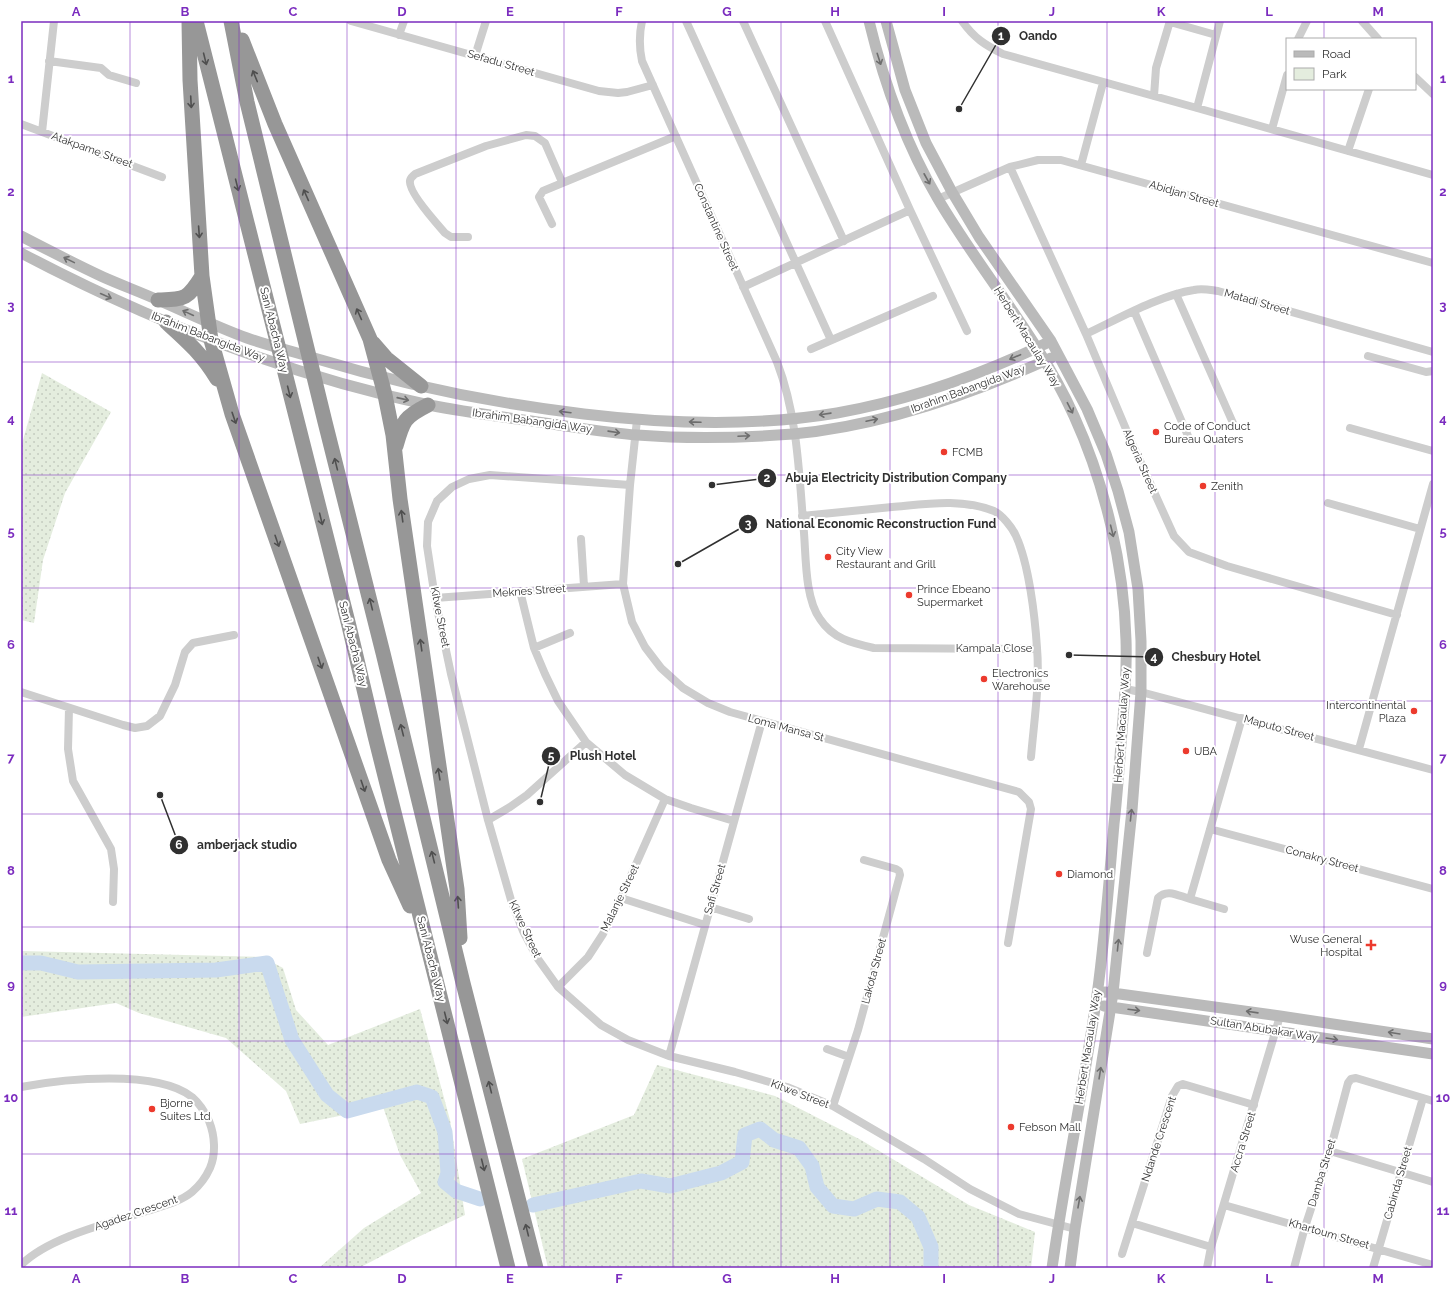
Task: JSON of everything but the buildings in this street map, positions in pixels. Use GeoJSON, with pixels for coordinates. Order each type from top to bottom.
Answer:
{"type":"FeatureCollection","features":[{"type":"Feature","properties":{"kind":"highway"},"geometry":{"type":"LineString","coordinates":[[189,21],[190,88],[202,276],[211,340],[232,414],[389,860],[426,939]]}},
{"type":"Feature","properties":{"kind":"highway","name":"Sani Abacha Way"},"geometry":{"type":"LineString","coordinates":[[196,21],[349,626],[508,1268]]}},
{"type":"Feature","properties":{"kind":"highway"},"geometry":{"type":"LineString","coordinates":[[231,21],[247,102],[463,983],[536,1268]]}},
{"type":"Feature","properties":{"kind":"highway"},"geometry":{"type":"LineString","coordinates":[[235,21],[274,124],[370,339],[381,377],[395,453],[400,499],[457,889],[463,983]]}},
{"type":"Feature","properties":{"kind":"highway"},"geometry":{"type":"LineString","coordinates":[[158,300],[178,299],[185,297],[192,292],[202,276]]}},
{"type":"Feature","properties":{"kind":"highway"},"geometry":{"type":"LineString","coordinates":[[166,322],[192,345],[207,362],[227,397]]}},
{"type":"Feature","properties":{"kind":"highway"},"geometry":{"type":"LineString","coordinates":[[370,339],[386,358],[421,386]]}},
{"type":"Feature","properties":{"kind":"highway"},"geometry":{"type":"LineString","coordinates":[[395,453],[404,420],[412,412],[428,405]]}},
{"type":"Feature","properties":{"kind":"main road","name":"Herbert Macaulay Way"},"geometry":{"type":"LineString","coordinates":[[869,21],[896,112],[916,159],[938,199],[968,246],[1037,348],[1075,417],[1094,468],[1114,535],[1123,591],[1126,642],[1125,689],[1104,940],[1095,1005],[1052,1268]]}},
{"type":"Feature","properties":{"kind":"main road","name":"Herbert Macaulay Way"},"geometry":{"type":"LineString","coordinates":[[886,21],[905,90],[922,134],[952,192],[979,236],[1051,341],[1087,409],[1106,454],[1129,532],[1138,589],[1141,641],[1141,692],[1132,810],[1111,1007],[1074,1229],[1070,1268]]}},
{"type":"Feature","properties":{"kind":"main road","name":"Ibrahim Babangida Way"},"geometry":{"type":"LineString","coordinates":[[21,236],[104,277],[208,323],[250,339],[381,377],[478,398],[538,409],[637,420],[707,422],[793,419],[836,413],[918,395],[966,378],[1051,341]]}},
{"type":"Feature","properties":{"kind":"main road","name":"Ibrahim Babangida Way"},"geometry":{"type":"LineString","coordinates":[[21,254],[71,280],[166,322],[247,354],[351,386],[428,405],[478,414],[636,435],[702,438],[795,434],[840,427],[923,408],[970,391],[1058,354]]}},
{"type":"Feature","properties":{"kind":"main road","name":"Sultan Abubakar Way"},"geometry":{"type":"LineString","coordinates":[[1097,992],[1280,1016],[1433,1039]]}},
{"type":"Feature","properties":{"kind":"main road","name":"Sultan Abubakar Way"},"geometry":{"type":"LineString","coordinates":[[1095,1005],[1276,1030],[1433,1054]]}},
{"type":"Feature","properties":{"kind":"street"},"geometry":{"type":"LineString","coordinates":[[42,132],[54,21]]}},
{"type":"Feature","properties":{"kind":"street","name":"Sefadu Street"},"geometry":{"type":"LineString","coordinates":[[351,21],[599,91],[618,93],[653,85]]}},
{"type":"Feature","properties":{"kind":"street"},"geometry":{"type":"LineString","coordinates":[[399,35],[404,21]]}},
{"type":"Feature","properties":{"kind":"street"},"geometry":{"type":"LineString","coordinates":[[475,56],[486,21]]}},
{"type":"Feature","properties":{"kind":"street","name":"Constantine Street"},"geometry":{"type":"LineString","coordinates":[[642,21],[639,36],[642,61],[780,369],[786,387],[795,434],[802,516]]}},
{"type":"Feature","properties":{"kind":"street"},"geometry":{"type":"LineString","coordinates":[[686,21],[831,340]]}},
{"type":"Feature","properties":{"kind":"street"},"geometry":{"type":"LineString","coordinates":[[743,21],[844,240]]}},
{"type":"Feature","properties":{"kind":"street"},"geometry":{"type":"LineString","coordinates":[[825,21],[910,210],[967,331]]}},
{"type":"Feature","properties":{"kind":"street"},"geometry":{"type":"LineString","coordinates":[[962,21],[969,32],[983,44],[1002,54],[1433,175]]}},
{"type":"Feature","properties":{"kind":"street"},"geometry":{"type":"LineString","coordinates":[[1154,96],[1156,68],[1170,21],[1216,36]]}},
{"type":"Feature","properties":{"kind":"street"},"geometry":{"type":"LineString","coordinates":[[1197,108],[1220,21]]}},
{"type":"Feature","properties":{"kind":"street"},"geometry":{"type":"LineString","coordinates":[[1298,38],[1307,21]]}},
{"type":"Feature","properties":{"kind":"street"},"geometry":{"type":"LineString","coordinates":[[1362,21],[1377,38]]}},
{"type":"Feature","properties":{"kind":"street"},"geometry":{"type":"LineString","coordinates":[[49,61],[102,68],[109,75],[136,83]]}},
{"type":"Feature","properties":{"kind":"street"},"geometry":{"type":"LineString","coordinates":[[1416,78],[1433,94]]}},
{"type":"Feature","properties":{"kind":"street"},"geometry":{"type":"LineString","coordinates":[[1272,129],[1286,79]]}},
{"type":"Feature","properties":{"kind":"street"},"geometry":{"type":"LineString","coordinates":[[1081,165],[1104,83]]}},
{"type":"Feature","properties":{"kind":"street"},"geometry":{"type":"LineString","coordinates":[[1348,151],[1369,90]]}},
{"type":"Feature","properties":{"kind":"street","name":"Atakpame Street"},"geometry":{"type":"LineString","coordinates":[[21,124],[162,177]]}},
{"type":"Feature","properties":{"kind":"street"},"geometry":{"type":"LineString","coordinates":[[468,237],[451,237],[445,233],[415,195],[410,185],[412,176],[486,146],[526,135],[535,136],[544,143],[562,182]]}},
{"type":"Feature","properties":{"kind":"street"},"geometry":{"type":"LineString","coordinates":[[552,224],[539,197],[543,191],[676,136]]}},
{"type":"Feature","properties":{"kind":"street","name":"Abidjan Street"},"geometry":{"type":"LineString","coordinates":[[938,199],[1010,167],[1038,160],[1061,160],[1433,263]]}},
{"type":"Feature","properties":{"kind":"street","name":"Algeria Street"},"geometry":{"type":"LineString","coordinates":[[1010,167],[1086,334],[1131,441],[1174,536],[1188,552],[1227,566],[1397,615]]}},
{"type":"Feature","properties":{"kind":"street"},"geometry":{"type":"LineString","coordinates":[[743,287],[910,210]]}},
{"type":"Feature","properties":{"kind":"street","name":"Matadi Street"},"geometry":{"type":"LineString","coordinates":[[1086,334],[1134,311],[1176,294],[1207,289],[1433,352]]}},
{"type":"Feature","properties":{"kind":"street"},"geometry":{"type":"LineString","coordinates":[[1176,294],[1233,423]]}},
{"type":"Feature","properties":{"kind":"street"},"geometry":{"type":"LineString","coordinates":[[812,348],[933,296]]}},
{"type":"Feature","properties":{"kind":"street"},"geometry":{"type":"LineString","coordinates":[[1134,311],[1188,436]]}},
{"type":"Feature","properties":{"kind":"street"},"geometry":{"type":"LineString","coordinates":[[1368,356],[1426,372],[1433,371]]}},
{"type":"Feature","properties":{"kind":"street","name":"Loma Mansa St"},"geometry":{"type":"LineString","coordinates":[[637,420],[630,485],[623,584],[632,622],[645,647],[661,668],[683,688],[708,703],[730,712],[1019,792],[1029,802],[1031,809],[1008,943]]}},
{"type":"Feature","properties":{"kind":"street"},"geometry":{"type":"LineString","coordinates":[[1350,428],[1433,451]]}},
{"type":"Feature","properties":{"kind":"street","name":"Kitwe Street"},"geometry":{"type":"LineString","coordinates":[[630,485],[490,475],[469,479],[452,487],[437,501],[428,522],[427,546],[435,598],[451,674],[488,820],[511,900],[523,931],[538,959],[558,987],[601,1025],[628,1040],[669,1056],[735,1072],[787,1087],[833,1106],[924,1159],[970,1189],[1019,1214],[1074,1229]]}},
{"type":"Feature","properties":{"kind":"street"},"geometry":{"type":"LineString","coordinates":[[1359,749],[1433,484]]}},
{"type":"Feature","properties":{"kind":"street","name":"Kampala Close"},"geometry":{"type":"LineString","coordinates":[[947,502],[971,505],[994,511],[1001,515],[1015,534],[1024,561],[1037,649],[874,648],[854,643],[834,634],[819,618],[810,595],[806,571],[802,516],[947,502]]}},
{"type":"Feature","properties":{"kind":"street"},"geometry":{"type":"LineString","coordinates":[[1328,503],[1420,529]]}},
{"type":"Feature","properties":{"kind":"street"},"geometry":{"type":"LineString","coordinates":[[581,540],[584,586]]}},
{"type":"Feature","properties":{"kind":"street","name":"Meknes Street"},"geometry":{"type":"LineString","coordinates":[[435,598],[623,584]]}},
{"type":"Feature","properties":{"kind":"street"},"geometry":{"type":"LineString","coordinates":[[520,591],[534,648],[544,674],[558,701],[586,742],[626,775],[665,799],[734,821]]}},
{"type":"Feature","properties":{"kind":"street"},"geometry":{"type":"LineString","coordinates":[[534,648],[570,633]]}},
{"type":"Feature","properties":{"kind":"street"},"geometry":{"type":"LineString","coordinates":[[21,692],[134,728],[147,726],[160,716],[175,685],[185,652],[189,647],[193,643],[234,635]]}},
{"type":"Feature","properties":{"kind":"street"},"geometry":{"type":"LineString","coordinates":[[1031,757],[1036,701],[1037,649]]}},
{"type":"Feature","properties":{"kind":"street","name":"Maputo Street"},"geometry":{"type":"LineString","coordinates":[[1125,689],[1242,718],[1433,770]]}},
{"type":"Feature","properties":{"kind":"street"},"geometry":{"type":"LineString","coordinates":[[69,708],[68,749],[73,781],[111,849],[114,869],[113,902]]}},
{"type":"Feature","properties":{"kind":"street"},"geometry":{"type":"LineString","coordinates":[[1190,899],[1242,718]]}},
{"type":"Feature","properties":{"kind":"street","name":"Safi Street"},"geometry":{"type":"LineString","coordinates":[[669,1056],[762,721]]}},
{"type":"Feature","properties":{"kind":"street"},"geometry":{"type":"LineString","coordinates":[[488,820],[527,795],[586,742]]}},
{"type":"Feature","properties":{"kind":"street","name":"Malanje Street"},"geometry":{"type":"LineString","coordinates":[[558,987],[588,957],[603,934],[621,898],[665,799]]}},
{"type":"Feature","properties":{"kind":"street","name":"Conakry Street"},"geometry":{"type":"LineString","coordinates":[[1210,829],[1433,889]]}},
{"type":"Feature","properties":{"kind":"street","name":"Lakota Street"},"geometry":{"type":"LineString","coordinates":[[833,1106],[858,1030],[900,875],[899,871],[896,869],[864,860]]}},
{"type":"Feature","properties":{"kind":"street"},"geometry":{"type":"LineString","coordinates":[[1147,953],[1158,898],[1165,892],[1170,892],[1224,909]]}},
{"type":"Feature","properties":{"kind":"street"},"geometry":{"type":"LineString","coordinates":[[621,898],[705,925]]}},
{"type":"Feature","properties":{"kind":"street"},"geometry":{"type":"LineString","coordinates":[[710,907],[750,918]]}},
{"type":"Feature","properties":{"kind":"street","name":"Accra Street"},"geometry":{"type":"LineString","coordinates":[[1207,1268],[1211,1247],[1280,1016]]}},
{"type":"Feature","properties":{"kind":"street"},"geometry":{"type":"LineString","coordinates":[[827,1049],[849,1057]]}},
{"type":"Feature","properties":{"kind":"street","name":"Damba Street"},"geometry":{"type":"LineString","coordinates":[[1294,1268],[1305,1227],[1330,1151],[1348,1083],[1351,1079],[1356,1078],[1423,1098]]}},
{"type":"Feature","properties":{"kind":"street","name":"Agadez Crescent"},"geometry":{"type":"LineString","coordinates":[[21,1087],[64,1080],[119,1079],[147,1080],[174,1087],[192,1096],[204,1109],[212,1128],[215,1146],[210,1167],[202,1181],[191,1193],[175,1201],[95,1227],[58,1241],[34,1253],[21,1265]]}},
{"type":"Feature","properties":{"kind":"street","name":"Ndande Crescent"},"geometry":{"type":"LineString","coordinates":[[1122,1254],[1172,1096],[1178,1086],[1183,1084],[1254,1106]]}},
{"type":"Feature","properties":{"kind":"street"},"geometry":{"type":"LineString","coordinates":[[1423,1098],[1433,1101]]}},
{"type":"Feature","properties":{"kind":"street","name":"Cabinda Street"},"geometry":{"type":"LineString","coordinates":[[1373,1268],[1423,1098]]}},
{"type":"Feature","properties":{"kind":"street"},"geometry":{"type":"LineString","coordinates":[[1330,1151],[1433,1182]]}},
{"type":"Feature","properties":{"kind":"street","name":"Khartoum Street"},"geometry":{"type":"LineString","coordinates":[[1224,1205],[1305,1227],[1433,1265]]}},
{"type":"Feature","properties":{"kind":"street"},"geometry":{"type":"LineString","coordinates":[[1132,1223],[1211,1247]]}},
{"type":"Feature","properties":{"kind":"green space"},"geometry":{"type":"Polygon","coordinates":[[[42,373],[111,412],[65,493],[43,560],[34,623],[21,620],[21,447],[42,373]]]}},
{"type":"Feature","properties":{"kind":"green space"},"geometry":{"type":"Polygon","coordinates":[[[21,951],[262,957],[283,968],[296,1010],[328,1045],[420,1009],[450,1120],[465,1215],[416,1238],[359,1268],[319,1268],[364,1228],[421,1193],[400,1155],[383,1107],[300,1124],[286,1091],[226,1038],[139,1013],[116,1003],[21,1017],[21,951]]]}},
{"type":"Feature","properties":{"kind":"green space"},"geometry":{"type":"Polygon","coordinates":[[[657,1065],[775,1096],[861,1140],[969,1205],[1035,1232],[1031,1268],[548,1268],[522,1159],[634,1115],[657,1065]]]}},
{"type":"Feature","properties":{"kind":"waterway"},"geometry":{"type":"LineString","coordinates":[[21,963],[41,963],[78,972],[216,970],[267,963],[292,1040],[327,1095],[347,1111],[417,1092],[432,1097],[445,1132],[448,1173],[445,1182],[456,1191],[480,1199]]}},
{"type":"Feature","properties":{"kind":"waterway"},"geometry":{"type":"LineString","coordinates":[[533,1205],[641,1181],[670,1186],[721,1173],[742,1162],[745,1135],[760,1129],[774,1140],[799,1148],[812,1166],[817,1187],[833,1206],[854,1209],[877,1199],[900,1202],[918,1217],[931,1247],[931,1268]]}},
{"type":"Feature","properties":{"kind":"place","name":"Oando"},"geometry":{"type":"Point","coordinates":[959,109]}},
{"type":"Feature","properties":{"kind":"place","name":"Code of Conduct Bureau Quaters"},"geometry":{"type":"Point","coordinates":[1156,432]}},
{"type":"Feature","properties":{"kind":"place","name":"FCMB"},"geometry":{"type":"Point","coordinates":[944,452]}},
{"type":"Feature","properties":{"kind":"place","name":"Abuja Electricity Distribution Company"},"geometry":{"type":"Point","coordinates":[712,485]}},
{"type":"Feature","properties":{"kind":"place","name":"Zenith"},"geometry":{"type":"Point","coordinates":[1203,486]}},
{"type":"Feature","properties":{"kind":"place","name":"City View Restaurant and Grill"},"geometry":{"type":"Point","coordinates":[828,557]}},
{"type":"Feature","properties":{"kind":"place","name":"National Economic Reconstruction Fund"},"geometry":{"type":"Point","coordinates":[678,564]}},
{"type":"Feature","properties":{"kind":"place","name":"Prince Ebeano Supermarket"},"geometry":{"type":"Point","coordinates":[909,595]}},
{"type":"Feature","properties":{"kind":"place","name":"Chesbury Hotel"},"geometry":{"type":"Point","coordinates":[1069,655]}},
{"type":"Feature","properties":{"kind":"place","name":"Electronics Warehouse"},"geometry":{"type":"Point","coordinates":[984,679]}},
{"type":"Feature","properties":{"kind":"place","name":"Intercontinental Plaza"},"geometry":{"type":"Point","coordinates":[1414,711]}},
{"type":"Feature","properties":{"kind":"place","name":"UBA"},"geometry":{"type":"Point","coordinates":[1186,751]}},
{"type":"Feature","properties":{"kind":"place","name":"amberjack studio"},"geometry":{"type":"Point","coordinates":[160,795]}},
{"type":"Feature","properties":{"kind":"place","name":"Plush Hotel"},"geometry":{"type":"Point","coordinates":[540,802]}},
{"type":"Feature","properties":{"kind":"place","name":"Diamond"},"geometry":{"type":"Point","coordinates":[1059,874]}},
{"type":"Feature","properties":{"kind":"place","name":"Wuse General Hospital"},"geometry":{"type":"Point","coordinates":[1371,945]}},
{"type":"Feature","properties":{"kind":"place","name":"Bjorne Suites Ltd"},"geometry":{"type":"Point","coordinates":[152,1109]}},
{"type":"Feature","properties":{"kind":"place","name":"Febson Mall"},"geometry":{"type":"Point","coordinates":[1011,1127]}}]}
